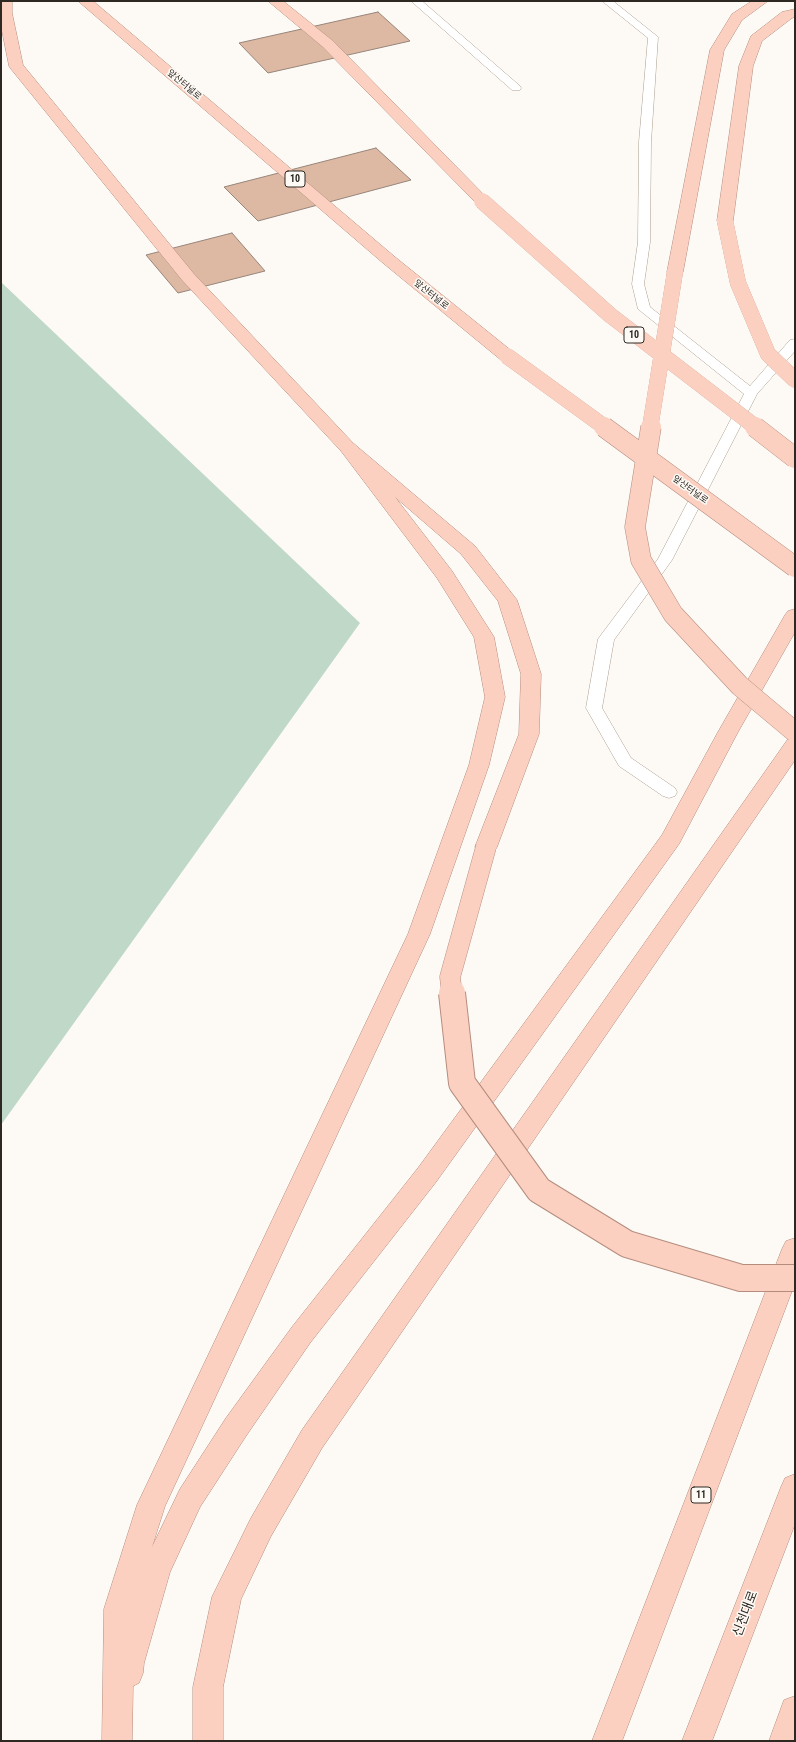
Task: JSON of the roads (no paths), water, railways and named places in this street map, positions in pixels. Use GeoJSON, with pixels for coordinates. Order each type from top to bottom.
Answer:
{"type":"FeatureCollection","features":[{"type":"Feature","properties":{"kind":"highway"},"geometry":{"type":"LineString","coordinates":[[4,1],[16,66],[188,278],[348,447],[468,550],[507,600],[531,674],[528,734],[486,847],[450,977],[462,1083],[539,1190],[627,1244],[741,1278],[795,1278]]}},
{"type":"Feature","properties":{"kind":"highway","name":"앞산터널로"},"geometry":{"type":"LineString","coordinates":[[85,1],[389,260],[507,356],[795,567]]}},
{"type":"Feature","properties":{"kind":"highway","name":"10"},"geometry":{"type":"LineString","coordinates":[[275,1],[328,44],[482,201],[610,315],[795,458]]}},
{"type":"Feature","properties":{"kind":"highway"},"geometry":{"type":"LineString","coordinates":[[761,1],[737,17],[717,50],[675,272],[635,527],[640,560],[673,614],[740,686],[795,732]]}},
{"type":"Feature","properties":{"kind":"highway"},"geometry":{"type":"LineString","coordinates":[[795,13],[787,15],[756,39],[746,66],[725,221],[738,284],[768,354],[795,380]]}},
{"type":"Feature","properties":{"kind":"highway"},"geometry":{"type":"LineString","coordinates":[[117,1741],[119,1609],[151,1506],[419,934],[480,765],[494,697],[484,637],[445,575],[348,447]]}},
{"type":"Feature","properties":{"kind":"highway"},"geometry":{"type":"LineString","coordinates":[[121,1741],[128,1663],[156,1571],[190,1498],[236,1427],[301,1335],[427,1175],[671,839],[728,732],[795,615]]}},
{"type":"Feature","properties":{"kind":"highway"},"geometry":{"type":"LineString","coordinates":[[208,1741],[208,1687],[227,1597],[261,1527],[304,1452],[795,744]]}},
{"type":"Feature","properties":{"kind":"highway","name":"11"},"geometry":{"type":"LineString","coordinates":[[607,1741],[795,1249]]}},
{"type":"Feature","properties":{"kind":"highway","name":"신천대로"},"geometry":{"type":"LineString","coordinates":[[697,1741],[795,1488]]}},
{"type":"Feature","properties":{"kind":"highway"},"geometry":{"type":"LineString","coordinates":[[784,1741],[795,1712]]}},
{"type":"Feature","properties":{"kind":"lane"},"geometry":{"type":"LineString","coordinates":[[416,1],[516,88]]}},
{"type":"Feature","properties":{"kind":"lane"},"geometry":{"type":"LineString","coordinates":[[607,1],[653,37],[645,142],[644,242],[638,284],[644,309],[751,393]]}},
{"type":"Feature","properties":{"kind":"lane"},"geometry":{"type":"LineString","coordinates":[[669,792],[625,762],[594,708],[606,639],[665,560],[751,393],[795,343]]}}]}
